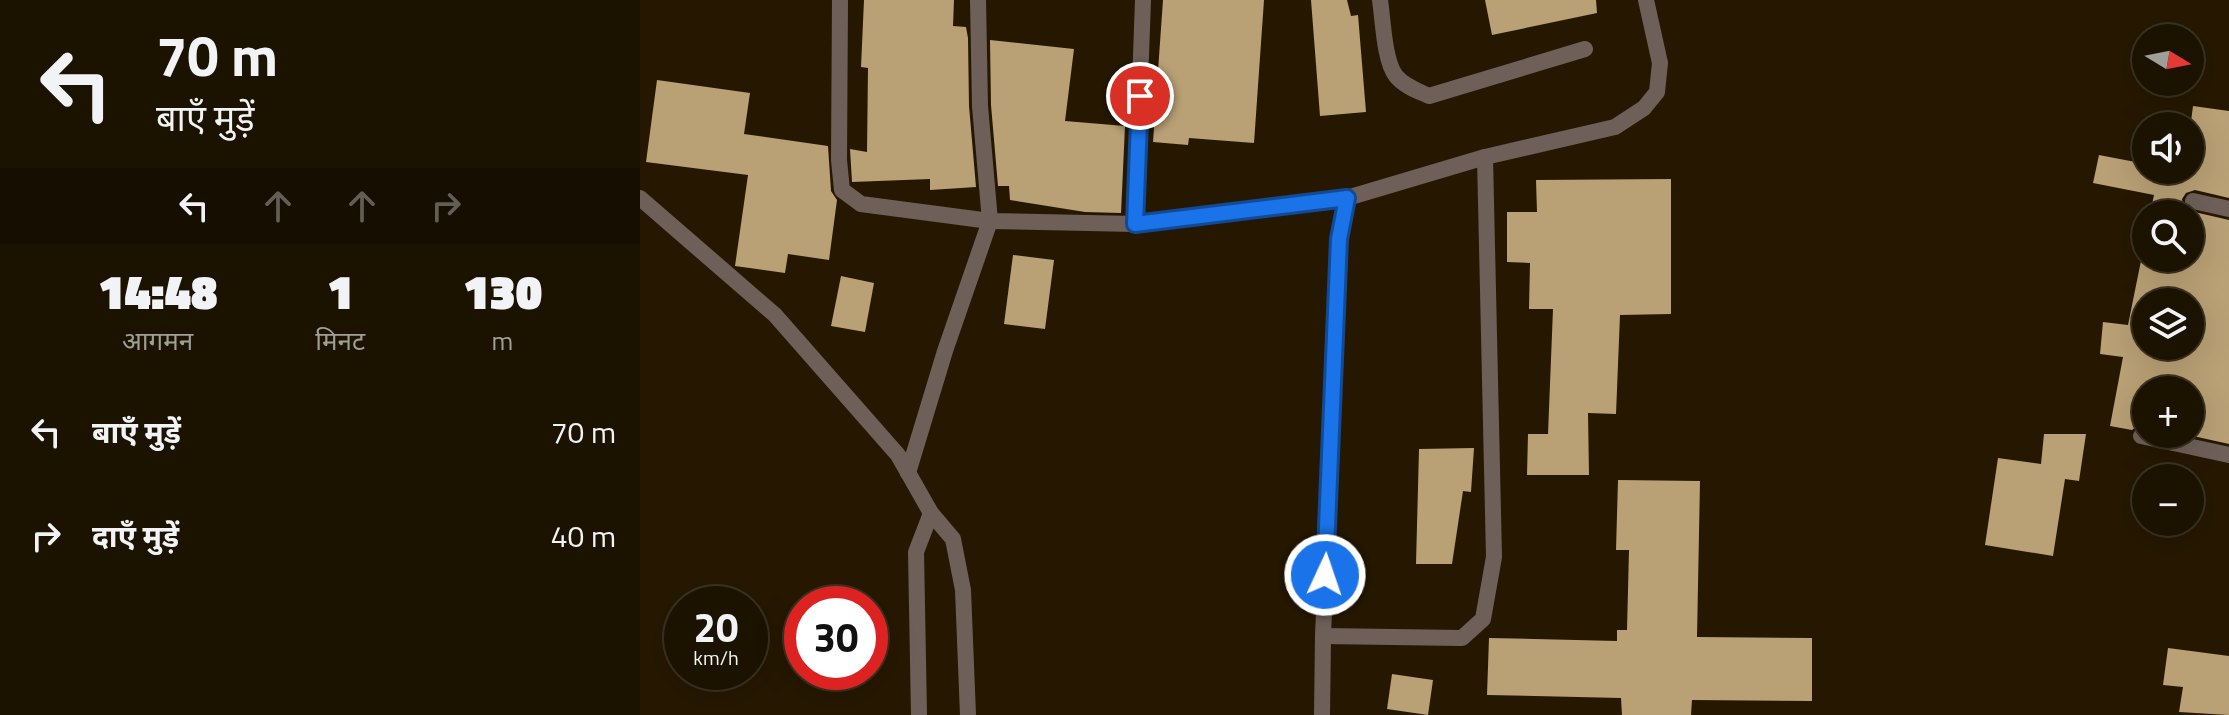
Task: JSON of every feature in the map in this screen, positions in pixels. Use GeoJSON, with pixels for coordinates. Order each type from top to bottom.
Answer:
{"type":"FeatureCollection","features":[{"type":"Feature","properties":{"kind":"street"},"geometry":{"type":"LineString","coordinates":[[840,0],[839,160],[842,190],[861,204],[990,221],[1135,224],[1347,198],[1485,157],[1615,127],[1644,108],[1657,92],[1660,63],[1646,0]]}},
{"type":"Feature","properties":{"kind":"street"},"geometry":{"type":"LineString","coordinates":[[908,473],[945,351],[990,221],[980,106],[978,0]]}},
{"type":"Feature","properties":{"kind":"street"},"geometry":{"type":"LineString","coordinates":[[1135,224],[1143,0]]}},
{"type":"Feature","properties":{"kind":"street"},"geometry":{"type":"LineString","coordinates":[[1380,0],[1386,45],[1395,75],[1412,89],[1429,96],[1585,49]]}},
{"type":"Feature","properties":{"kind":"street"},"geometry":{"type":"LineString","coordinates":[[1323,636],[1462,638],[1483,619],[1494,557],[1485,157]]}},
{"type":"Feature","properties":{"kind":"street"},"geometry":{"type":"LineString","coordinates":[[640,198],[775,315],[888,443],[931,513],[953,539],[963,590],[968,715]]}},
{"type":"Feature","properties":{"kind":"street"},"geometry":{"type":"LineString","coordinates":[[1322,715],[1339,239],[1347,198]]}},
{"type":"Feature","properties":{"kind":"street"},"geometry":{"type":"LineString","coordinates":[[2204,203],[2229,209]]}},
{"type":"Feature","properties":{"kind":"street"},"geometry":{"type":"LineString","coordinates":[[2197,448],[2229,455]]}},
{"type":"Feature","properties":{"kind":"street"},"geometry":{"type":"LineString","coordinates":[[919,715],[916,552],[931,513]]}},
{"type":"Feature","properties":{"kind":"building"},"geometry":{"type":"Polygon","coordinates":[[[864,0],[954,0],[953,26],[966,27],[968,38],[969,106],[976,187],[930,190],[930,179],[852,182],[850,149],[867,152],[868,68],[861,67],[864,0]]]}},
{"type":"Feature","properties":{"kind":"building"},"geometry":{"type":"Polygon","coordinates":[[[1163,0],[1264,0],[1254,143],[1189,138],[1188,145],[1153,142],[1163,0]]]}},
{"type":"Feature","properties":{"kind":"building"},"geometry":{"type":"Polygon","coordinates":[[[1311,0],[1347,0],[1351,16],[1358,15],[1366,112],[1320,116],[1311,0]]]}},
{"type":"Feature","properties":{"kind":"building"},"geometry":{"type":"Polygon","coordinates":[[[1485,0],[1596,0],[1597,13],[1492,35],[1485,0]]]}},
{"type":"Feature","properties":{"kind":"building"},"geometry":{"type":"Polygon","coordinates":[[[990,40],[1074,49],[1065,121],[1125,126],[1121,213],[1085,212],[1010,200],[1009,186],[998,186],[991,105],[990,40]]]}},
{"type":"Feature","properties":{"kind":"building"},"geometry":{"type":"Polygon","coordinates":[[[657,80],[750,93],[744,134],[828,146],[831,191],[837,200],[829,260],[788,254],[785,273],[735,266],[748,175],[646,162],[657,80]]]}},
{"type":"Feature","properties":{"kind":"building"},"geometry":{"type":"Polygon","coordinates":[[[2193,106],[2229,111],[2229,198],[2195,190],[2186,193],[2182,200],[2153,200],[2154,195],[2093,183],[2099,155],[2132,161],[2132,184],[2204,184],[2204,112],[2192,112],[2193,106]]]}},
{"type":"Feature","properties":{"kind":"building"},"geometry":{"type":"Polygon","coordinates":[[[1671,179],[1671,314],[1620,315],[1616,414],[1588,413],[1589,475],[1527,475],[1528,434],[1548,434],[1553,309],[1529,309],[1530,263],[1507,262],[1507,212],[1537,212],[1536,180],[1671,179]]]}},
{"type":"Feature","properties":{"kind":"building"},"geometry":{"type":"Polygon","coordinates":[[[2204,214],[2229,220],[2229,444],[2204,438],[2204,376],[2132,376],[2132,430],[2110,426],[2123,357],[2100,354],[2103,322],[2128,325],[2132,305],[2132,360],[2204,360],[2204,288],[2135,288],[2139,272],[2204,272],[2204,214]]]}},
{"type":"Feature","properties":{"kind":"building"},"geometry":{"type":"Polygon","coordinates":[[[1013,255],[1054,260],[1045,329],[1004,324],[1013,255]]]}},
{"type":"Feature","properties":{"kind":"building"},"geometry":{"type":"Polygon","coordinates":[[[841,276],[874,283],[865,332],[831,326],[841,276]]]}},
{"type":"Feature","properties":{"kind":"building"},"geometry":{"type":"Polygon","coordinates":[[[2044,434],[2086,434],[2079,481],[2065,479],[2053,556],[1985,545],[1998,458],[2041,464],[2044,434]]]}},
{"type":"Feature","properties":{"kind":"building"},"geometry":{"type":"Polygon","coordinates":[[[1474,448],[1471,492],[1463,491],[1452,564],[1416,564],[1419,449],[1474,448]]]}},
{"type":"Feature","properties":{"kind":"building"},"geometry":{"type":"Polygon","coordinates":[[[1618,480],[1700,481],[1697,637],[1812,638],[1812,701],[1692,700],[1691,715],[1622,715],[1621,698],[1487,695],[1489,638],[1617,641],[1617,630],[1627,630],[1629,550],[1616,550],[1618,480]]]}},
{"type":"Feature","properties":{"kind":"building"},"geometry":{"type":"Polygon","coordinates":[[[2168,648],[2229,656],[2229,715],[2179,712],[2183,687],[2163,685],[2168,648]]]}},
{"type":"Feature","properties":{"kind":"building"},"geometry":{"type":"Polygon","coordinates":[[[1392,674],[1433,680],[1428,715],[1387,709],[1392,674]]]}},
{"type":"Feature","properties":{"kind":"route"},"geometry":{"type":"LineString","coordinates":[[1140,96],[1135,224],[1347,198],[1339,239],[1325,575]]}}]}
